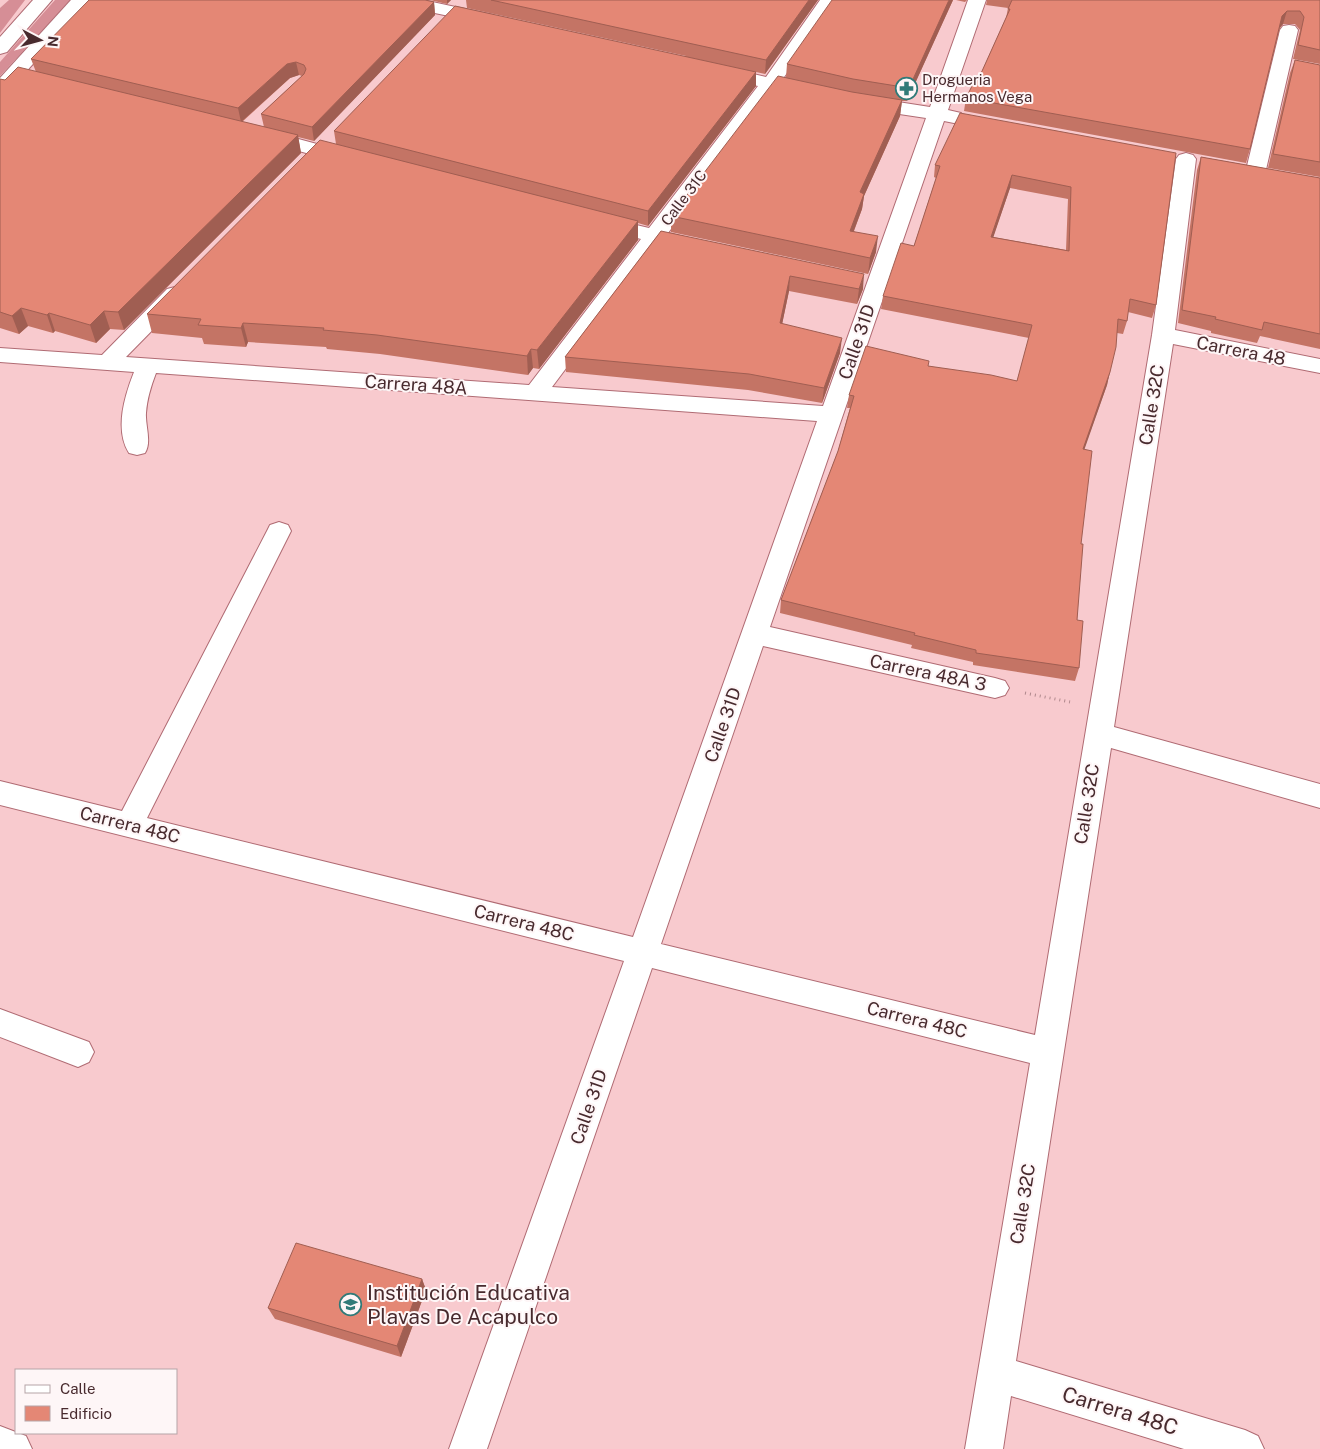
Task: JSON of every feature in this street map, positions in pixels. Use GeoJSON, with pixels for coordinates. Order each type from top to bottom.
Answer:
{"type":"FeatureCollection","features":[{"type":"Feature","properties":{"kind":"main road"},"geometry":{"type":"LineString","coordinates":[[0,48],[43,0]]}},
{"type":"Feature","properties":{"kind":"main road"},"geometry":{"type":"LineString","coordinates":[[7,82],[81,0]]}},
{"type":"Feature","properties":{"kind":"main road"},"geometry":{"type":"LineString","coordinates":[[398,0],[500,22]]}},
{"type":"Feature","properties":{"kind":"main road","name":"Calle 31C"},"geometry":{"type":"LineString","coordinates":[[535,393],[770,84],[829,0]]}},
{"type":"Feature","properties":{"kind":"main road","name":"Calle 31D"},"geometry":{"type":"LineString","coordinates":[[468,1449],[832,414],[867,282],[937,114],[977,0]]}},
{"type":"Feature","properties":{"kind":"main road"},"geometry":{"type":"LineString","coordinates":[[1255,174],[1288,65],[1289,30]]}},
{"type":"Feature","properties":{"kind":"main road"},"geometry":{"type":"LineString","coordinates":[[703,68],[824,95]]}},
{"type":"Feature","properties":{"kind":"main road"},"geometry":{"type":"LineString","coordinates":[[7,82],[33,80]]}},
{"type":"Feature","properties":{"kind":"main road"},"geometry":{"type":"LineString","coordinates":[[851,100],[970,120]]}},
{"type":"Feature","properties":{"kind":"main road"},"geometry":{"type":"LineString","coordinates":[[253,125],[318,151],[366,163]]}},
{"type":"Feature","properties":{"kind":"main road","name":"Calle 32C"},"geometry":{"type":"LineString","coordinates":[[984,1449],[1163,335],[1185,159]]}},
{"type":"Feature","properties":{"kind":"main road"},"geometry":{"type":"LineString","coordinates":[[587,219],[712,249]]}},
{"type":"Feature","properties":{"kind":"main road"},"geometry":{"type":"LineString","coordinates":[[108,362],[192,278]]}},
{"type":"Feature","properties":{"kind":"main road","name":"Carrera 48"},"geometry":{"type":"LineString","coordinates":[[1163,335],[1320,366]]}},
{"type":"Feature","properties":{"kind":"main road","name":"Carrera 48A"},"geometry":{"type":"LineString","coordinates":[[0,355],[832,414]]}},
{"type":"Feature","properties":{"kind":"main road"},"geometry":{"type":"LineString","coordinates":[[137,447],[132,418],[140,384],[148,365]]}},
{"type":"Feature","properties":{"kind":"main road"},"geometry":{"type":"LineString","coordinates":[[129,825],[279,531]]}},
{"type":"Feature","properties":{"kind":"main road","name":"Carrera 48A 3"},"geometry":{"type":"LineString","coordinates":[[755,634],[994,688]]}},
{"type":"Feature","properties":{"kind":"main road"},"geometry":{"type":"LineString","coordinates":[[1100,721],[1320,796]]}},
{"type":"Feature","properties":{"kind":"main road","name":"Carrera 48C"},"geometry":{"type":"LineString","coordinates":[[1,794],[1047,1053]]}},
{"type":"Feature","properties":{"kind":"main road"},"geometry":{"type":"LineString","coordinates":[[0,1023],[78,1052]]}},
{"type":"Feature","properties":{"kind":"main road","name":"Carrera 48C"},"geometry":{"type":"LineString","coordinates":[[996,1374],[1245,1449]]}},
{"type":"Feature","properties":{"kind":"main road"},"geometry":{"type":"LineString","coordinates":[[0,1444],[13,1449]]}},
{"type":"Feature","properties":{"kind":"path","name":"Carrera 48A 3"},"geometry":{"type":"LineString","coordinates":[[994,688],[1100,721]]}},
{"type":"Feature","properties":{"kind":"shaded area"},"geometry":{"type":"Polygon","coordinates":[[[9,0],[25,0],[0,33],[0,8],[9,0]]]}},
{"type":"Feature","properties":{"kind":"shaded area"},"geometry":{"type":"Polygon","coordinates":[[[55,0],[71,0],[0,76],[0,62],[55,0]]]}},
{"type":"Feature","properties":{"kind":"building"},"geometry":{"type":"Polygon","coordinates":[[[89,0],[425,0],[434,2],[312,127],[261,114],[304,74],[306,69],[304,65],[296,62],[287,64],[238,108],[31,59],[89,0]]]}},
{"type":"Feature","properties":{"kind":"building"},"geometry":{"type":"Polygon","coordinates":[[[491,0],[809,0],[766,60],[491,0]]]}},
{"type":"Feature","properties":{"kind":"building"},"geometry":{"type":"Polygon","coordinates":[[[832,0],[949,0],[909,88],[853,79],[787,64],[832,0]]]}},
{"type":"Feature","properties":{"kind":"building"},"geometry":{"type":"Polygon","coordinates":[[[1012,0],[1320,0],[1320,50],[1298,45],[1304,17],[1300,11],[1287,11],[1282,16],[1250,149],[966,98],[975,80],[978,80],[1010,9],[1008,9],[1012,0]]]}},
{"type":"Feature","properties":{"kind":"building"},"geometry":{"type":"Polygon","coordinates":[[[455,6],[756,72],[648,211],[334,131],[455,6]]]}},
{"type":"Feature","properties":{"kind":"building"},"geometry":{"type":"Polygon","coordinates":[[[1295,60],[1320,65],[1320,162],[1273,154],[1295,60]]]}},
{"type":"Feature","properties":{"kind":"building"},"geometry":{"type":"Polygon","coordinates":[[[18,67],[298,135],[118,312],[104,311],[90,325],[49,313],[47,315],[21,308],[12,316],[0,312],[0,79],[5,80],[18,67]]]}},
{"type":"Feature","properties":{"kind":"building"},"geometry":{"type":"Polygon","coordinates":[[[778,76],[852,92],[902,100],[860,192],[864,194],[850,231],[878,236],[870,258],[671,216],[778,76]]]}},
{"type":"Feature","properties":{"kind":"building"},"geometry":{"type":"Polygon","coordinates":[[[960,113],[1176,153],[1156,305],[1130,299],[1127,321],[1118,319],[1116,347],[1110,372],[1083,449],[1092,451],[1081,544],[1083,544],[1077,620],[1083,621],[1079,668],[976,653],[976,650],[914,635],[915,633],[781,600],[838,451],[854,396],[849,395],[866,346],[929,361],[928,366],[991,375],[1017,381],[1032,325],[883,296],[901,243],[914,246],[940,166],[935,165],[960,113]],[[1012,175],[991,237],[1069,251],[1071,187],[1012,175]]]}},
{"type":"Feature","properties":{"kind":"building"},"geometry":{"type":"Polygon","coordinates":[[[320,140],[638,221],[537,350],[531,349],[527,356],[377,335],[323,330],[324,328],[243,323],[241,328],[198,325],[201,319],[147,314],[320,140]]]}},
{"type":"Feature","properties":{"kind":"building"},"geometry":{"type":"Polygon","coordinates":[[[1201,157],[1320,178],[1320,334],[1264,322],[1262,330],[1182,310],[1201,157]]]}},
{"type":"Feature","properties":{"kind":"building"},"geometry":{"type":"Polygon","coordinates":[[[661,231],[864,274],[859,289],[790,276],[780,323],[842,338],[824,388],[749,374],[565,357],[661,231]]]}},
{"type":"Feature","properties":{"kind":"building","name":"Institución Educativa Plavas De Acapulco"},"geometry":{"type":"Polygon","coordinates":[[[296,1243],[422,1279],[397,1346],[268,1308],[296,1243]]]}},
{"type":"Feature","properties":{"kind":"place","name":"Drogueria Hermanos Vega"},"geometry":{"type":"Point","coordinates":[906,89]}},
{"type":"Feature","properties":{"kind":"place","name":"Institución Educativa Plavas De Acapulco"},"geometry":{"type":"Point","coordinates":[351,1305]}}]}
